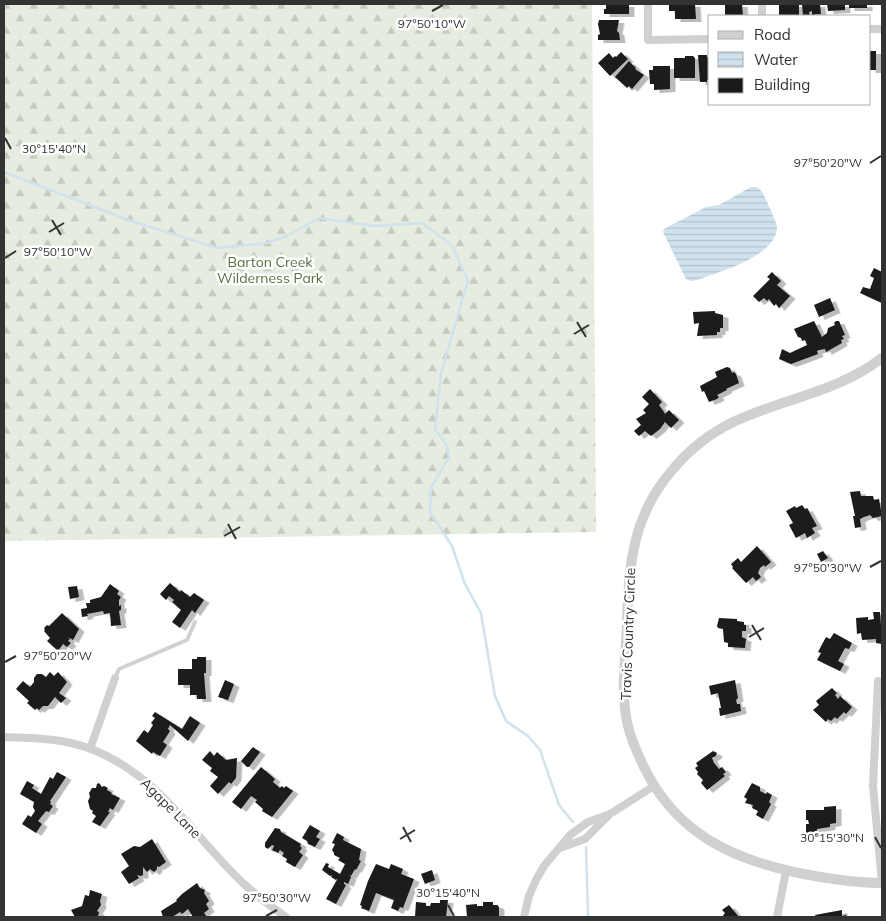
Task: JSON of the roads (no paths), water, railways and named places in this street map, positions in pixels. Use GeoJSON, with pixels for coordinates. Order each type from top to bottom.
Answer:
{"type":"FeatureCollection","features":[{"type":"Feature","properties":{"kind":"street"},"geometry":{"type":"LineString","coordinates":[[648,4],[648,40],[708,39]]}},
{"type":"Feature","properties":{"kind":"street","name":"Travis Country Circle"},"geometry":{"type":"LineString","coordinates":[[882,358],[839,384],[747,416],[718,431],[686,456],[655,492],[640,524],[631,558],[628,588],[625,690],[626,716],[631,735],[654,786],[677,814],[702,837],[732,854],[786,871],[840,881],[882,883]]}},
{"type":"Feature","properties":{"kind":"street"},"geometry":{"type":"LineString","coordinates":[[90,748],[116,678]]}},
{"type":"Feature","properties":{"kind":"street"},"geometry":{"type":"LineString","coordinates":[[878,681],[873,786],[882,883]]}},
{"type":"Feature","properties":{"kind":"street","name":"Agape Lane"},"geometry":{"type":"LineString","coordinates":[[4,737],[43,738],[90,748],[115,760],[151,785],[243,883],[286,917]]}},
{"type":"Feature","properties":{"kind":"street"},"geometry":{"type":"LineString","coordinates":[[560,848],[585,839],[610,814],[654,786]]}},
{"type":"Feature","properties":{"kind":"street"},"geometry":{"type":"LineString","coordinates":[[524,917],[529,896],[544,866],[570,835],[581,826],[610,814]]}},
{"type":"Feature","properties":{"kind":"street"},"geometry":{"type":"LineString","coordinates":[[777,917],[786,871]]}},
{"type":"Feature","properties":{"kind":"lane"},"geometry":{"type":"LineString","coordinates":[[116,678],[119,669],[187,640],[195,622]]}},
{"type":"Feature","properties":{"kind":"water"},"geometry":{"type":"Polygon","coordinates":[[[751,187],[760,189],[767,201],[777,227],[774,239],[756,255],[731,268],[697,280],[691,281],[686,279],[663,232],[664,229],[706,207],[719,205],[751,187]]]}},
{"type":"Feature","properties":{"kind":"waterway"},"geometry":{"type":"LineString","coordinates":[[4,172],[131,221],[218,248],[266,243],[287,236],[319,218],[374,226],[422,223],[448,242],[453,248],[468,281],[441,373],[435,429],[447,446],[449,457],[431,488],[430,512],[452,546],[465,584],[481,613],[495,696],[506,721],[528,736],[540,750],[559,805],[573,822]]}},
{"type":"Feature","properties":{"kind":"waterway"},"geometry":{"type":"LineString","coordinates":[[586,847],[588,917]]}},
{"type":"Feature","properties":{"kind":"park label","name":"Barton Creek Wilderness Park"},"geometry":{"type":"Point","coordinates":[270,270]}}]}
